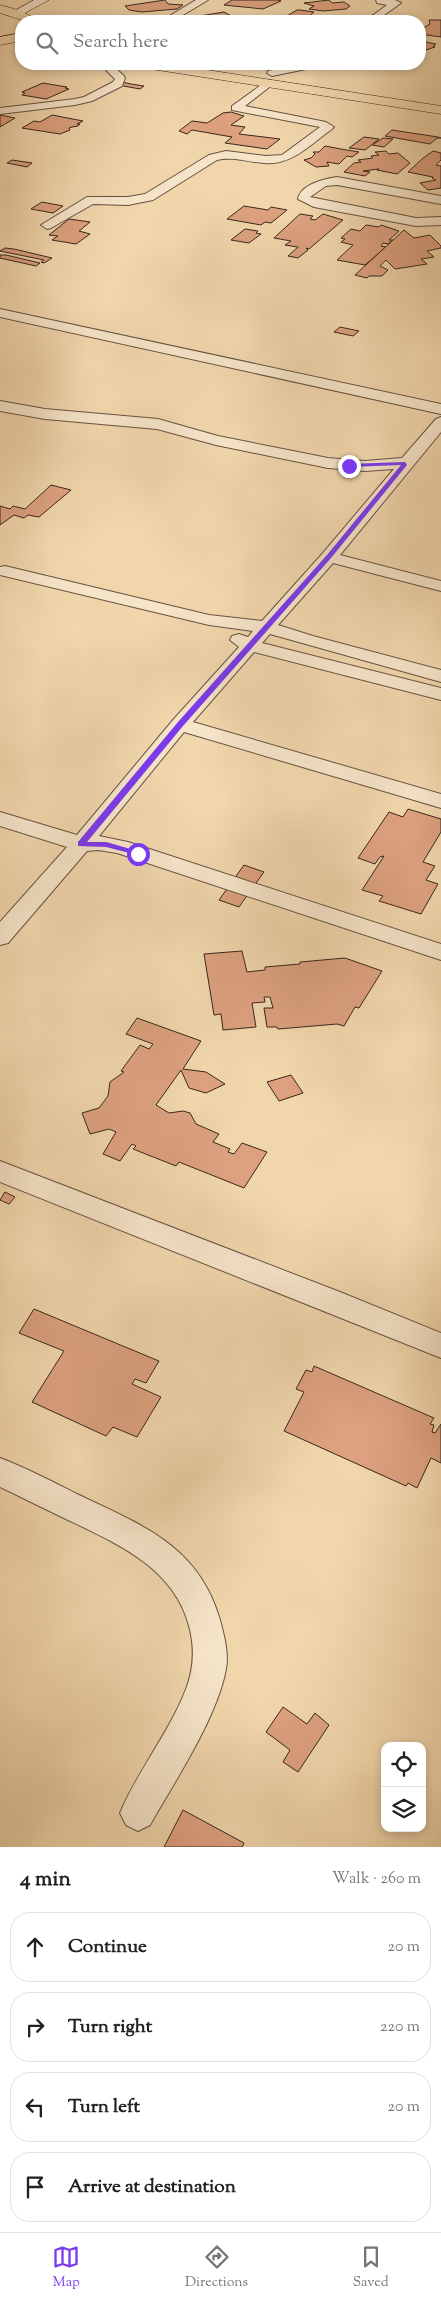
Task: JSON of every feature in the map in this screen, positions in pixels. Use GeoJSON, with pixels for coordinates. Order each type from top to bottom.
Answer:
{"type":"FeatureCollection","features":[{"type":"Feature","properties":{"kind":"main road"},"geometry":{"type":"LineString","coordinates":[[0,10],[21,15]]}},
{"type":"Feature","properties":{"kind":"main road"},"geometry":{"type":"LineString","coordinates":[[0,43],[15,39]]}},
{"type":"Feature","properties":{"kind":"main road"},"geometry":{"type":"LineString","coordinates":[[0,43],[15,46]]}},
{"type":"Feature","properties":{"kind":"main road"},"geometry":{"type":"LineString","coordinates":[[199,70],[441,100]]}},
{"type":"Feature","properties":{"kind":"main road"},"geometry":{"type":"LineString","coordinates":[[236,70],[441,110]]}},
{"type":"Feature","properties":{"kind":"street"},"geometry":{"type":"LineString","coordinates":[[0,5],[10,0]]}},
{"type":"Feature","properties":{"kind":"street"},"geometry":{"type":"LineString","coordinates":[[17,13],[43,0]]}},
{"type":"Feature","properties":{"kind":"street"},"geometry":{"type":"LineString","coordinates":[[177,15],[203,0]]}},
{"type":"Feature","properties":{"kind":"street"},"geometry":{"type":"LineString","coordinates":[[379,15],[396,4],[381,0]]}},
{"type":"Feature","properties":{"kind":"street"},"geometry":{"type":"LineString","coordinates":[[0,111],[75,102],[88,98],[118,84],[120,78],[111,70]]}},
{"type":"Feature","properties":{"kind":"street"},"geometry":{"type":"LineString","coordinates":[[47,225],[91,200],[128,201],[149,198],[213,156],[226,154],[266,160],[284,158],[328,128],[322,124],[236,108],[270,78],[299,70]]}},
{"type":"Feature","properties":{"kind":"street"},"geometry":{"type":"LineString","coordinates":[[441,200],[337,181],[324,183],[304,196],[304,199],[314,204],[416,222],[441,221]]}},
{"type":"Feature","properties":{"kind":"street"},"geometry":{"type":"LineString","coordinates":[[0,313],[441,409]]}},
{"type":"Feature","properties":{"kind":"street"},"geometry":{"type":"LineString","coordinates":[[0,406],[45,414],[158,424],[216,440],[328,463],[365,466],[405,463]]}},
{"type":"Feature","properties":{"kind":"street"},"geometry":{"type":"LineString","coordinates":[[0,937],[81,844],[180,724],[329,557],[405,463],[441,422]]}},
{"type":"Feature","properties":{"kind":"street"},"geometry":{"type":"LineString","coordinates":[[329,557],[441,586]]}},
{"type":"Feature","properties":{"kind":"street"},"geometry":{"type":"LineString","coordinates":[[5,571],[209,620],[267,627],[306,640],[441,676]]}},
{"type":"Feature","properties":{"kind":"street"},"geometry":{"type":"LineString","coordinates":[[209,620],[249,645],[441,694]]}},
{"type":"Feature","properties":{"kind":"street"},"geometry":{"type":"LineString","coordinates":[[180,724],[441,801]]}},
{"type":"Feature","properties":{"kind":"street"},"geometry":{"type":"LineString","coordinates":[[0,820],[81,844],[98,843],[120,848],[441,952]]}},
{"type":"Feature","properties":{"kind":"street"},"geometry":{"type":"LineString","coordinates":[[0,1171],[330,1300],[441,1346]]}},
{"type":"Feature","properties":{"kind":"street"},"geometry":{"type":"LineString","coordinates":[[0,1472],[142,1541],[165,1558],[181,1574],[193,1590],[203,1612],[208,1638],[209,1667],[201,1695],[138,1812]]}},
{"type":"Feature","properties":{"kind":"building"},"geometry":{"type":"Polygon","coordinates":[[[165,0],[168,4],[183,5],[177,9],[142,12],[129,10],[125,6],[165,0]]]}},
{"type":"Feature","properties":{"kind":"building"},"geometry":{"type":"Polygon","coordinates":[[[232,0],[281,1],[263,9],[224,5],[232,0]]]}},
{"type":"Feature","properties":{"kind":"building"},"geometry":{"type":"Polygon","coordinates":[[[329,0],[332,3],[344,2],[350,6],[346,9],[323,11],[309,9],[314,6],[304,3],[329,0]]]}},
{"type":"Feature","properties":{"kind":"building"},"geometry":{"type":"Polygon","coordinates":[[[297,10],[314,12],[311,15],[289,15],[297,10]]]}},
{"type":"Feature","properties":{"kind":"building"},"geometry":{"type":"Polygon","coordinates":[[[224,12],[229,15],[206,15],[224,12]]]}},
{"type":"Feature","properties":{"kind":"building"},"geometry":{"type":"Polygon","coordinates":[[[429,20],[441,20],[441,37],[426,35],[426,26],[430,24],[429,20]]]}},
{"type":"Feature","properties":{"kind":"building"},"geometry":{"type":"Polygon","coordinates":[[[426,42],[436,44],[433,46],[435,47],[426,50],[426,42]]]}},
{"type":"Feature","properties":{"kind":"building"},"geometry":{"type":"Polygon","coordinates":[[[122,82],[144,86],[140,89],[118,85],[122,82]]]}},
{"type":"Feature","properties":{"kind":"building"},"geometry":{"type":"Polygon","coordinates":[[[43,83],[69,89],[46,99],[22,95],[25,93],[22,92],[43,83]]]}},
{"type":"Feature","properties":{"kind":"building"},"geometry":{"type":"Polygon","coordinates":[[[231,112],[244,116],[231,125],[245,127],[239,134],[280,139],[267,149],[225,143],[232,137],[192,130],[187,134],[179,131],[192,121],[207,123],[223,113],[231,112]]]}},
{"type":"Feature","properties":{"kind":"building"},"geometry":{"type":"Polygon","coordinates":[[[0,115],[15,118],[0,127],[0,115]]]}},
{"type":"Feature","properties":{"kind":"building"},"geometry":{"type":"Polygon","coordinates":[[[52,115],[83,121],[77,124],[80,124],[78,126],[69,128],[70,130],[60,134],[22,128],[34,121],[40,122],[52,115]]]}},
{"type":"Feature","properties":{"kind":"building"},"geometry":{"type":"Polygon","coordinates":[[[392,130],[441,138],[437,138],[430,144],[385,136],[392,130]]]}},
{"type":"Feature","properties":{"kind":"building"},"geometry":{"type":"Polygon","coordinates":[[[364,137],[379,139],[365,150],[349,148],[364,137]]]}},
{"type":"Feature","properties":{"kind":"building"},"geometry":{"type":"Polygon","coordinates":[[[383,138],[393,139],[384,147],[372,145],[383,138]]]}},
{"type":"Feature","properties":{"kind":"building"},"geometry":{"type":"Polygon","coordinates":[[[325,146],[359,152],[352,157],[347,156],[339,164],[327,162],[329,166],[316,167],[304,160],[311,158],[315,154],[313,152],[319,152],[325,146]]]}},
{"type":"Feature","properties":{"kind":"building"},"geometry":{"type":"Polygon","coordinates":[[[386,151],[389,154],[398,153],[410,163],[397,174],[377,170],[379,169],[363,171],[370,172],[365,176],[344,172],[354,163],[361,162],[358,160],[373,158],[371,156],[379,155],[375,152],[386,151]]]}},
{"type":"Feature","properties":{"kind":"building"},"geometry":{"type":"Polygon","coordinates":[[[433,151],[441,153],[441,160],[436,165],[441,166],[441,188],[428,190],[420,183],[436,180],[433,177],[408,172],[433,151]]]}},
{"type":"Feature","properties":{"kind":"building"},"geometry":{"type":"Polygon","coordinates":[[[12,160],[32,163],[27,167],[7,163],[12,160]]]}},
{"type":"Feature","properties":{"kind":"building"},"geometry":{"type":"Polygon","coordinates":[[[42,202],[63,206],[53,213],[31,209],[42,202]]]}},
{"type":"Feature","properties":{"kind":"building"},"geometry":{"type":"Polygon","coordinates":[[[244,206],[268,210],[271,207],[287,210],[271,223],[265,222],[261,225],[227,219],[244,206]]]}},
{"type":"Feature","properties":{"kind":"building"},"geometry":{"type":"Polygon","coordinates":[[[300,214],[313,216],[310,219],[315,220],[323,214],[343,220],[309,249],[306,248],[308,250],[298,258],[288,256],[298,247],[285,245],[291,241],[274,238],[300,214]]]}},
{"type":"Feature","properties":{"kind":"building"},"geometry":{"type":"Polygon","coordinates":[[[69,219],[90,222],[79,231],[90,234],[76,244],[52,240],[58,236],[49,235],[69,219]]]}},
{"type":"Feature","properties":{"kind":"building"},"geometry":{"type":"Polygon","coordinates":[[[366,225],[379,227],[381,225],[399,231],[389,240],[393,240],[388,244],[383,243],[381,246],[386,247],[365,265],[337,260],[353,245],[341,242],[345,239],[341,238],[351,229],[360,231],[366,225]]]}},
{"type":"Feature","properties":{"kind":"building"},"geometry":{"type":"Polygon","coordinates":[[[245,229],[258,231],[256,233],[261,234],[249,243],[231,240],[245,229]]]}},
{"type":"Feature","properties":{"kind":"building"},"geometry":{"type":"Polygon","coordinates":[[[404,230],[414,238],[430,235],[441,248],[427,251],[434,257],[421,259],[427,264],[395,269],[386,260],[380,266],[388,270],[382,276],[369,276],[367,278],[355,275],[404,230]]]}},
{"type":"Feature","properties":{"kind":"building"},"geometry":{"type":"Polygon","coordinates":[[[5,248],[52,258],[44,263],[41,262],[44,260],[0,251],[5,248]]]}},
{"type":"Feature","properties":{"kind":"building"},"geometry":{"type":"Polygon","coordinates":[[[0,255],[40,263],[36,266],[0,258],[0,255]]]}},
{"type":"Feature","properties":{"kind":"building"},"geometry":{"type":"Polygon","coordinates":[[[340,327],[359,331],[353,336],[334,332],[340,327]]]}},
{"type":"Feature","properties":{"kind":"building"},"geometry":{"type":"Polygon","coordinates":[[[51,485],[71,490],[39,517],[28,515],[24,518],[14,515],[0,525],[0,506],[10,509],[13,506],[25,509],[51,485]]]}},
{"type":"Feature","properties":{"kind":"building"},"geometry":{"type":"Polygon","coordinates":[[[408,809],[441,819],[441,832],[423,862],[435,866],[426,880],[438,884],[421,914],[379,901],[383,896],[362,890],[384,856],[380,857],[375,864],[358,858],[389,812],[403,817],[408,809]]]}},
{"type":"Feature","properties":{"kind":"building"},"geometry":{"type":"Polygon","coordinates":[[[244,865],[264,872],[239,907],[219,900],[244,865]]]}},
{"type":"Feature","properties":{"kind":"building"},"geometry":{"type":"Polygon","coordinates":[[[242,951],[247,972],[265,970],[265,967],[300,964],[300,962],[345,958],[382,971],[359,1008],[355,1007],[344,1026],[337,1024],[278,1029],[277,1027],[267,1027],[264,1008],[273,1008],[270,997],[264,997],[265,1002],[252,1003],[256,1027],[223,1030],[221,1014],[214,1015],[204,954],[242,951]]]}},
{"type":"Feature","properties":{"kind":"building"},"geometry":{"type":"Polygon","coordinates":[[[137,1018],[201,1041],[183,1069],[206,1072],[225,1084],[206,1093],[189,1088],[181,1070],[156,1105],[169,1113],[183,1111],[190,1113],[196,1124],[219,1134],[213,1142],[230,1149],[228,1152],[234,1154],[242,1143],[267,1152],[244,1188],[179,1162],[176,1166],[133,1149],[136,1146],[132,1144],[120,1161],[103,1154],[116,1132],[109,1129],[90,1134],[82,1113],[99,1108],[108,1096],[110,1082],[124,1072],[121,1071],[140,1045],[149,1049],[153,1044],[126,1034],[137,1018]]]}},
{"type":"Feature","properties":{"kind":"building"},"geometry":{"type":"Polygon","coordinates":[[[291,1075],[303,1093],[279,1101],[267,1082],[291,1075]]]}},
{"type":"Feature","properties":{"kind":"building"},"geometry":{"type":"Polygon","coordinates":[[[5,1192],[15,1197],[9,1204],[0,1200],[5,1192]]]}},
{"type":"Feature","properties":{"kind":"building"},"geometry":{"type":"Polygon","coordinates":[[[34,1309],[159,1361],[146,1383],[135,1379],[132,1384],[161,1397],[137,1437],[113,1427],[106,1436],[32,1402],[64,1351],[19,1333],[34,1309]]]}},
{"type":"Feature","properties":{"kind":"building"},"geometry":{"type":"Polygon","coordinates":[[[314,1366],[434,1418],[430,1424],[434,1425],[432,1432],[435,1433],[441,1424],[441,1463],[431,1458],[417,1488],[408,1483],[406,1486],[284,1431],[304,1392],[296,1389],[306,1370],[312,1372],[314,1366]]]}},
{"type":"Feature","properties":{"kind":"building"},"geometry":{"type":"Polygon","coordinates":[[[283,1707],[307,1724],[315,1713],[329,1725],[298,1772],[283,1762],[290,1750],[266,1732],[283,1707]]]}},
{"type":"Feature","properties":{"kind":"building"},"geometry":{"type":"Polygon","coordinates":[[[183,1810],[244,1843],[242,1847],[164,1847],[183,1810]]]}},
{"type":"Feature","properties":{"kind":"route"},"geometry":{"type":"LineString","coordinates":[[138,854],[106,844],[81,844],[180,724],[329,557],[405,463],[349,466]]}}]}
